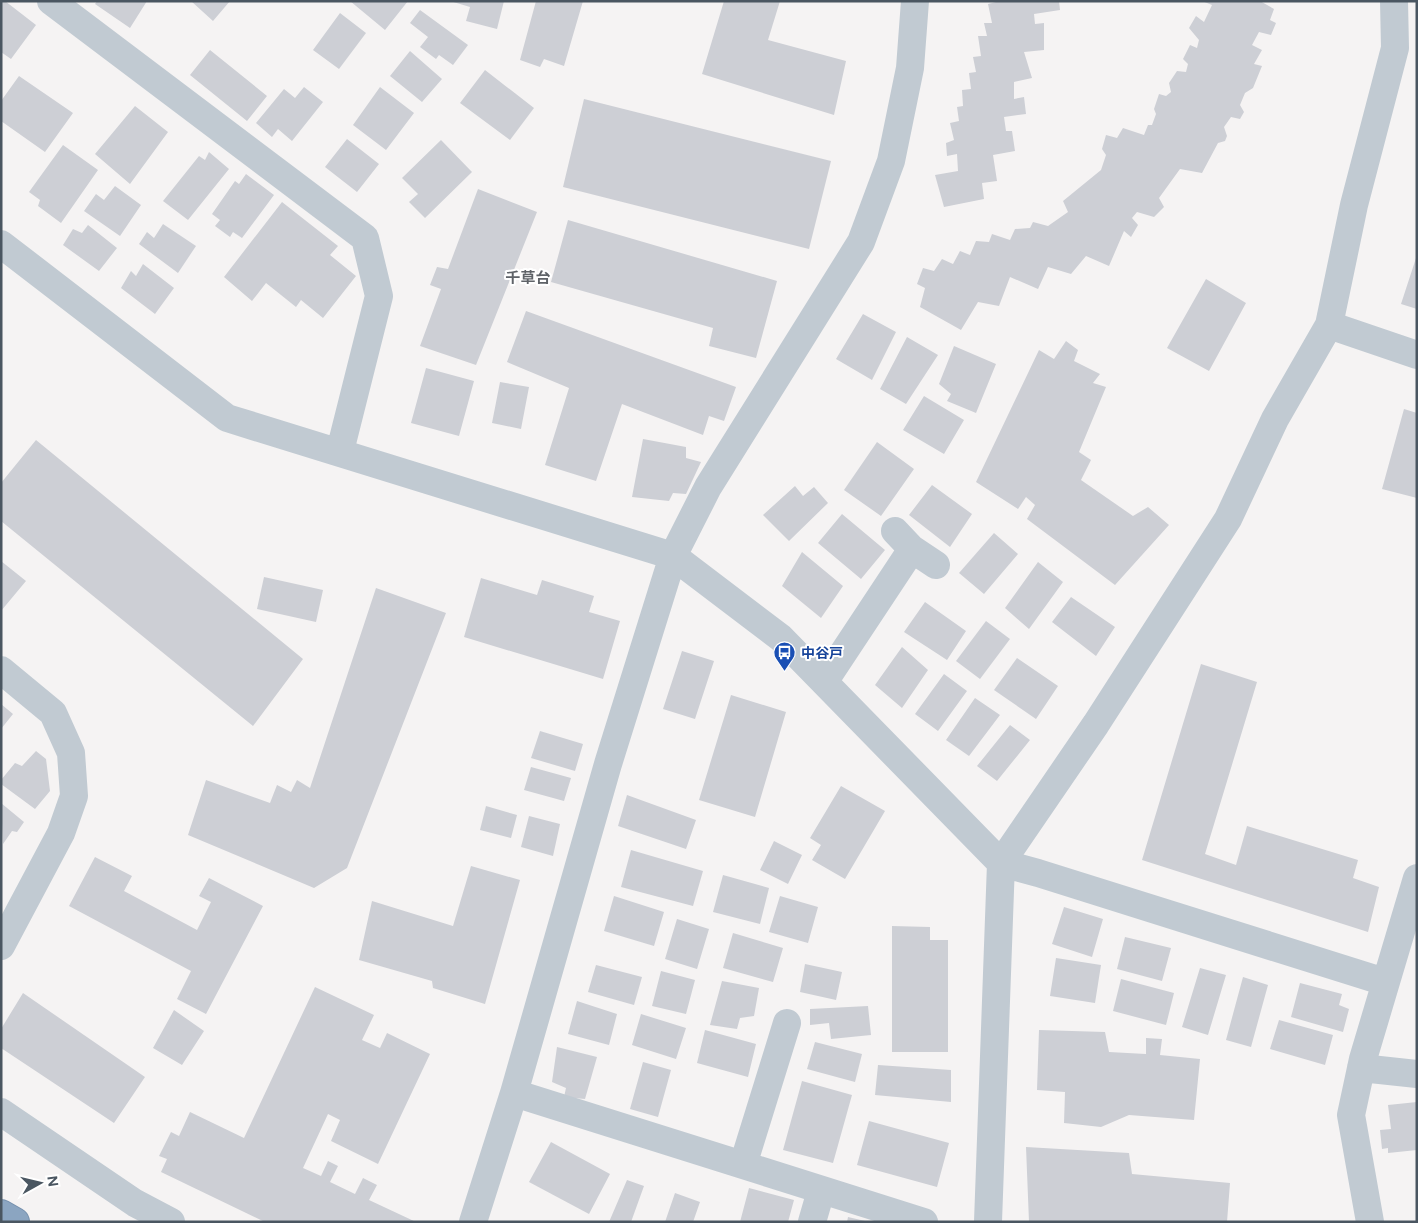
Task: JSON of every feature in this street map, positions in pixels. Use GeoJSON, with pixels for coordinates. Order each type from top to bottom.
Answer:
{"type":"FeatureCollection","features":[{"type":"Feature","properties":{"kind":"highway"},"geometry":{"type":"LineString","coordinates":[[1,1214],[15,1222]]}},
{"type":"Feature","properties":{"kind":"street"},"geometry":{"type":"LineString","coordinates":[[51,1],[365,238],[379,296],[340,451]]}},
{"type":"Feature","properties":{"kind":"street"},"geometry":{"type":"LineString","coordinates":[[473,1222],[514,1093],[608,764],[674,556],[708,488],[861,242],[892,161],[910,68],[915,1]]}},
{"type":"Feature","properties":{"kind":"street"},"geometry":{"type":"LineString","coordinates":[[988,1222],[1001,863],[1102,715],[1228,519],[1275,419],[1329,326],[1354,205],[1396,48],[1394,1]]}},
{"type":"Feature","properties":{"kind":"street"},"geometry":{"type":"LineString","coordinates":[[1,244],[227,418],[340,451],[674,556],[781,638],[1001,863],[1385,982]]}},
{"type":"Feature","properties":{"kind":"street"},"geometry":{"type":"LineString","coordinates":[[1329,326],[1417,355]]}},
{"type":"Feature","properties":{"kind":"street"},"geometry":{"type":"LineString","coordinates":[[824,682],[903,540],[936,565]]}},
{"type":"Feature","properties":{"kind":"street"},"geometry":{"type":"LineString","coordinates":[[1,670],[53,713],[71,753],[74,796],[61,833],[1,946]]}},
{"type":"Feature","properties":{"kind":"street"},"geometry":{"type":"LineString","coordinates":[[1370,1222],[1351,1115],[1361,1068],[1417,878]]}},
{"type":"Feature","properties":{"kind":"street"},"geometry":{"type":"LineString","coordinates":[[743,1165],[787,1023]]}},
{"type":"Feature","properties":{"kind":"street"},"geometry":{"type":"LineString","coordinates":[[1361,1068],[1417,1074]]}},
{"type":"Feature","properties":{"kind":"street"},"geometry":{"type":"LineString","coordinates":[[514,1093],[924,1222]]}},
{"type":"Feature","properties":{"kind":"street"},"geometry":{"type":"LineString","coordinates":[[1,1112],[135,1203],[171,1222]]}},
{"type":"Feature","properties":{"kind":"street"},"geometry":{"type":"LineString","coordinates":[[812,1222],[821,1191]]}},
{"type":"Feature","properties":{"kind":"building"},"geometry":{"type":"Polygon","coordinates":[[[1,1],[5,1],[36,25],[11,59],[1,52],[1,1]]]}},
{"type":"Feature","properties":{"kind":"building"},"geometry":{"type":"Polygon","coordinates":[[[97,1],[147,1],[130,28],[95,4],[97,1]]]}},
{"type":"Feature","properties":{"kind":"building"},"geometry":{"type":"Polygon","coordinates":[[[191,1],[230,1],[213,21],[191,1]]]}},
{"type":"Feature","properties":{"kind":"building"},"geometry":{"type":"Polygon","coordinates":[[[350,1],[408,1],[385,30],[350,1]]]}},
{"type":"Feature","properties":{"kind":"building"},"geometry":{"type":"Polygon","coordinates":[[[450,1],[504,1],[497,29],[466,21],[470,7],[450,1]]]}},
{"type":"Feature","properties":{"kind":"building"},"geometry":{"type":"Polygon","coordinates":[[[536,1],[583,1],[564,66],[544,59],[540,67],[520,60],[536,1]]]}},
{"type":"Feature","properties":{"kind":"building"},"geometry":{"type":"Polygon","coordinates":[[[724,1],[780,1],[768,40],[846,61],[834,115],[702,74],[724,1]]]}},
{"type":"Feature","properties":{"kind":"building"},"geometry":{"type":"Polygon","coordinates":[[[1000,1],[1059,1],[1060,10],[1034,14],[1035,24],[1044,23],[1044,50],[1024,52],[1032,78],[1014,82],[1014,99],[1024,97],[1026,114],[1004,117],[1006,131],[1012,131],[1015,151],[993,155],[997,181],[982,183],[984,199],[944,207],[935,175],[958,171],[957,154],[947,156],[946,143],[954,140],[950,123],[959,121],[957,107],[963,106],[962,90],[971,89],[969,73],[976,72],[973,57],[981,56],[978,36],[987,36],[984,23],[992,23],[988,4],[1000,1]]]}},
{"type":"Feature","properties":{"kind":"building"},"geometry":{"type":"Polygon","coordinates":[[[1202,1],[1260,1],[1274,9],[1270,20],[1276,23],[1271,35],[1259,32],[1252,45],[1262,50],[1254,64],[1262,66],[1253,88],[1245,93],[1240,105],[1244,112],[1240,119],[1231,117],[1224,127],[1227,136],[1225,141],[1218,143],[1202,173],[1180,169],[1159,198],[1164,207],[1154,217],[1137,212],[1132,218],[1138,225],[1131,237],[1124,231],[1109,266],[1086,256],[1071,274],[1048,267],[1038,289],[1010,277],[999,306],[978,302],[961,330],[920,307],[925,288],[917,284],[923,268],[934,271],[942,259],[953,264],[960,251],[970,255],[976,241],[989,242],[992,234],[1010,240],[1015,229],[1030,228],[1033,222],[1048,226],[1068,212],[1063,201],[1101,170],[1106,155],[1102,149],[1106,135],[1117,138],[1123,128],[1144,135],[1148,125],[1152,125],[1156,114],[1154,109],[1159,94],[1166,96],[1171,92],[1169,83],[1177,71],[1186,72],[1188,64],[1183,59],[1190,45],[1197,48],[1199,40],[1189,28],[1196,16],[1204,22],[1212,5],[1202,1]]]}},
{"type":"Feature","properties":{"kind":"building"},"geometry":{"type":"Polygon","coordinates":[[[420,10],[468,45],[453,65],[439,55],[436,59],[420,47],[428,37],[410,23],[420,10]]]}},
{"type":"Feature","properties":{"kind":"building"},"geometry":{"type":"Polygon","coordinates":[[[340,13],[366,33],[339,69],[313,50],[340,13]]]}},
{"type":"Feature","properties":{"kind":"building"},"geometry":{"type":"Polygon","coordinates":[[[210,50],[267,96],[247,121],[190,75],[210,50]]]}},
{"type":"Feature","properties":{"kind":"building"},"geometry":{"type":"Polygon","coordinates":[[[410,51],[442,79],[422,102],[390,76],[410,51]]]}},
{"type":"Feature","properties":{"kind":"building"},"geometry":{"type":"Polygon","coordinates":[[[485,70],[534,108],[510,140],[460,103],[485,70]]]}},
{"type":"Feature","properties":{"kind":"building"},"geometry":{"type":"Polygon","coordinates":[[[19,76],[73,113],[45,152],[1,121],[1,101],[19,76]]]}},
{"type":"Feature","properties":{"kind":"building"},"geometry":{"type":"Polygon","coordinates":[[[304,87],[323,102],[292,141],[278,129],[272,137],[256,123],[284,89],[295,98],[304,87]]]}},
{"type":"Feature","properties":{"kind":"building"},"geometry":{"type":"Polygon","coordinates":[[[380,87],[414,113],[386,150],[353,125],[380,87]]]}},
{"type":"Feature","properties":{"kind":"building"},"geometry":{"type":"Polygon","coordinates":[[[584,99],[831,161],[809,249],[563,187],[584,99]]]}},
{"type":"Feature","properties":{"kind":"building"},"geometry":{"type":"Polygon","coordinates":[[[135,106],[168,132],[130,184],[95,154],[135,106]]]}},
{"type":"Feature","properties":{"kind":"building"},"geometry":{"type":"Polygon","coordinates":[[[347,139],[379,164],[357,192],[325,167],[347,139]]]}},
{"type":"Feature","properties":{"kind":"building"},"geometry":{"type":"Polygon","coordinates":[[[441,140],[472,172],[425,218],[409,202],[418,194],[402,178],[441,140]]]}},
{"type":"Feature","properties":{"kind":"building"},"geometry":{"type":"Polygon","coordinates":[[[63,145],[98,170],[61,223],[38,206],[40,200],[29,192],[63,145]]]}},
{"type":"Feature","properties":{"kind":"building"},"geometry":{"type":"Polygon","coordinates":[[[209,152],[229,169],[188,220],[163,201],[199,156],[205,160],[209,152]]]}},
{"type":"Feature","properties":{"kind":"building"},"geometry":{"type":"Polygon","coordinates":[[[246,174],[274,195],[242,238],[233,232],[230,237],[215,226],[220,220],[212,214],[235,181],[239,184],[246,174]]]}},
{"type":"Feature","properties":{"kind":"building"},"geometry":{"type":"Polygon","coordinates":[[[115,186],[141,205],[120,236],[84,211],[96,194],[104,200],[115,186]]]}},
{"type":"Feature","properties":{"kind":"building"},"geometry":{"type":"Polygon","coordinates":[[[478,189],[537,212],[476,365],[420,346],[441,289],[430,285],[437,267],[448,269],[478,189]]]}},
{"type":"Feature","properties":{"kind":"building"},"geometry":{"type":"Polygon","coordinates":[[[282,202],[338,246],[330,255],[356,276],[323,318],[301,300],[296,307],[266,283],[252,301],[224,277],[282,202]]]}},
{"type":"Feature","properties":{"kind":"building"},"geometry":{"type":"Polygon","coordinates":[[[568,220],[777,281],[756,358],[709,346],[713,328],[551,282],[568,220]]]}},
{"type":"Feature","properties":{"kind":"building"},"geometry":{"type":"Polygon","coordinates":[[[163,224],[196,246],[178,273],[139,244],[147,232],[154,238],[163,224]]]}},
{"type":"Feature","properties":{"kind":"building"},"geometry":{"type":"Polygon","coordinates":[[[88,225],[117,248],[99,271],[63,245],[73,229],[82,233],[88,225]]]}},
{"type":"Feature","properties":{"kind":"building"},"geometry":{"type":"Polygon","coordinates":[[[1417,255],[1417,309],[1401,304],[1417,255]]]}},
{"type":"Feature","properties":{"kind":"building"},"geometry":{"type":"Polygon","coordinates":[[[143,264],[174,288],[155,314],[121,288],[131,271],[136,276],[143,264]]]}},
{"type":"Feature","properties":{"kind":"building"},"geometry":{"type":"Polygon","coordinates":[[[1206,279],[1246,303],[1209,371],[1167,348],[1206,279]]]}},
{"type":"Feature","properties":{"kind":"building"},"geometry":{"type":"Polygon","coordinates":[[[526,311],[736,387],[724,421],[709,416],[703,435],[622,404],[596,481],[545,465],[569,388],[507,362],[526,311]]]}},
{"type":"Feature","properties":{"kind":"building"},"geometry":{"type":"Polygon","coordinates":[[[863,314],[896,332],[872,380],[836,359],[863,314]]]}},
{"type":"Feature","properties":{"kind":"building"},"geometry":{"type":"Polygon","coordinates":[[[907,337],[938,355],[906,404],[880,389],[907,337]]]}},
{"type":"Feature","properties":{"kind":"building"},"geometry":{"type":"Polygon","coordinates":[[[1066,341],[1078,350],[1074,361],[1100,374],[1093,383],[1106,387],[1079,452],[1091,460],[1081,480],[1133,516],[1148,507],[1169,525],[1115,585],[1027,519],[1035,505],[1026,497],[1018,509],[976,482],[1039,350],[1054,359],[1066,341]]]}},
{"type":"Feature","properties":{"kind":"building"},"geometry":{"type":"Polygon","coordinates":[[[954,346],[996,364],[976,413],[947,401],[951,394],[939,384],[954,346]]]}},
{"type":"Feature","properties":{"kind":"building"},"geometry":{"type":"Polygon","coordinates":[[[426,368],[474,381],[459,436],[411,423],[426,368]]]}},
{"type":"Feature","properties":{"kind":"building"},"geometry":{"type":"Polygon","coordinates":[[[500,382],[529,387],[521,429],[492,423],[500,382]]]}},
{"type":"Feature","properties":{"kind":"building"},"geometry":{"type":"Polygon","coordinates":[[[924,396],[964,420],[944,454],[903,430],[924,396]]]}},
{"type":"Feature","properties":{"kind":"building"},"geometry":{"type":"Polygon","coordinates":[[[1404,409],[1417,413],[1417,498],[1382,489],[1404,409]]]}},
{"type":"Feature","properties":{"kind":"building"},"geometry":{"type":"Polygon","coordinates":[[[643,439],[686,447],[686,458],[701,462],[686,494],[673,493],[669,501],[632,497],[643,439]]]}},
{"type":"Feature","properties":{"kind":"building"},"geometry":{"type":"Polygon","coordinates":[[[36,440],[303,659],[253,726],[1,521],[1,483],[36,440]]]}},
{"type":"Feature","properties":{"kind":"building"},"geometry":{"type":"Polygon","coordinates":[[[877,442],[914,469],[881,516],[844,490],[877,442]]]}},
{"type":"Feature","properties":{"kind":"building"},"geometry":{"type":"Polygon","coordinates":[[[932,485],[972,514],[950,547],[909,515],[932,485]]]}},
{"type":"Feature","properties":{"kind":"building"},"geometry":{"type":"Polygon","coordinates":[[[795,486],[803,496],[814,487],[828,503],[789,541],[763,515],[795,486]]]}},
{"type":"Feature","properties":{"kind":"building"},"geometry":{"type":"Polygon","coordinates":[[[842,514],[885,550],[861,579],[818,543],[842,514]]]}},
{"type":"Feature","properties":{"kind":"building"},"geometry":{"type":"Polygon","coordinates":[[[994,533],[1018,554],[984,594],[959,573],[994,533]]]}},
{"type":"Feature","properties":{"kind":"building"},"geometry":{"type":"Polygon","coordinates":[[[802,552],[843,586],[821,618],[782,586],[802,552]]]}},
{"type":"Feature","properties":{"kind":"building"},"geometry":{"type":"Polygon","coordinates":[[[1,561],[26,581],[1,611],[1,561]]]}},
{"type":"Feature","properties":{"kind":"building"},"geometry":{"type":"Polygon","coordinates":[[[1038,562],[1063,582],[1029,629],[1005,608],[1038,562]]]}},
{"type":"Feature","properties":{"kind":"building"},"geometry":{"type":"Polygon","coordinates":[[[264,577],[323,590],[316,622],[257,609],[264,577]]]}},
{"type":"Feature","properties":{"kind":"building"},"geometry":{"type":"Polygon","coordinates":[[[481,578],[537,595],[542,580],[594,596],[589,612],[620,621],[603,679],[464,637],[481,578]]]}},
{"type":"Feature","properties":{"kind":"building"},"geometry":{"type":"Polygon","coordinates":[[[376,588],[446,613],[347,868],[314,888],[188,835],[206,780],[270,803],[277,785],[291,792],[297,780],[310,788],[376,588]]]}},
{"type":"Feature","properties":{"kind":"building"},"geometry":{"type":"Polygon","coordinates":[[[1071,597],[1115,627],[1096,656],[1052,622],[1071,597]]]}},
{"type":"Feature","properties":{"kind":"building"},"geometry":{"type":"Polygon","coordinates":[[[925,602],[966,631],[947,660],[904,632],[925,602]]]}},
{"type":"Feature","properties":{"kind":"building"},"geometry":{"type":"Polygon","coordinates":[[[986,621],[1010,639],[980,679],[956,661],[986,621]]]}},
{"type":"Feature","properties":{"kind":"building"},"geometry":{"type":"Polygon","coordinates":[[[902,647],[928,670],[902,708],[875,685],[902,647]]]}},
{"type":"Feature","properties":{"kind":"building"},"geometry":{"type":"Polygon","coordinates":[[[682,651],[714,661],[695,719],[663,709],[682,651]]]}},
{"type":"Feature","properties":{"kind":"building"},"geometry":{"type":"Polygon","coordinates":[[[1017,658],[1058,686],[1036,719],[994,690],[1017,658]]]}},
{"type":"Feature","properties":{"kind":"building"},"geometry":{"type":"Polygon","coordinates":[[[1201,664],[1257,682],[1205,854],[1236,865],[1247,826],[1358,860],[1353,878],[1379,887],[1368,932],[1142,860],[1201,664]]]}},
{"type":"Feature","properties":{"kind":"building"},"geometry":{"type":"Polygon","coordinates":[[[944,674],[967,691],[938,731],[915,714],[944,674]]]}},
{"type":"Feature","properties":{"kind":"building"},"geometry":{"type":"Polygon","coordinates":[[[731,695],[786,712],[755,817],[699,800],[731,695]]]}},
{"type":"Feature","properties":{"kind":"building"},"geometry":{"type":"Polygon","coordinates":[[[975,698],[1000,715],[969,756],[946,740],[975,698]]]}},
{"type":"Feature","properties":{"kind":"building"},"geometry":{"type":"Polygon","coordinates":[[[1,704],[13,714],[1,729],[1,704]]]}},
{"type":"Feature","properties":{"kind":"building"},"geometry":{"type":"Polygon","coordinates":[[[1010,725],[1030,740],[997,781],[977,766],[1010,725]]]}},
{"type":"Feature","properties":{"kind":"building"},"geometry":{"type":"Polygon","coordinates":[[[540,731],[583,744],[575,771],[531,758],[540,731]]]}},
{"type":"Feature","properties":{"kind":"building"},"geometry":{"type":"Polygon","coordinates":[[[36,751],[46,759],[50,791],[35,809],[1,784],[1,780],[15,763],[22,766],[36,751]]]}},
{"type":"Feature","properties":{"kind":"building"},"geometry":{"type":"Polygon","coordinates":[[[531,767],[571,778],[564,801],[524,790],[531,767]]]}},
{"type":"Feature","properties":{"kind":"building"},"geometry":{"type":"Polygon","coordinates":[[[841,786],[885,811],[845,879],[812,860],[821,845],[810,838],[841,786]]]}},
{"type":"Feature","properties":{"kind":"building"},"geometry":{"type":"Polygon","coordinates":[[[627,795],[696,820],[686,849],[618,826],[627,795]]]}},
{"type":"Feature","properties":{"kind":"building"},"geometry":{"type":"Polygon","coordinates":[[[1,803],[24,822],[17,832],[12,831],[3,844],[1,803]]]}},
{"type":"Feature","properties":{"kind":"building"},"geometry":{"type":"Polygon","coordinates":[[[486,806],[517,815],[511,838],[480,830],[486,806]]]}},
{"type":"Feature","properties":{"kind":"building"},"geometry":{"type":"Polygon","coordinates":[[[529,816],[560,824],[553,856],[521,847],[529,816]]]}},
{"type":"Feature","properties":{"kind":"building"},"geometry":{"type":"Polygon","coordinates":[[[774,841],[802,855],[788,884],[760,870],[774,841]]]}},
{"type":"Feature","properties":{"kind":"building"},"geometry":{"type":"Polygon","coordinates":[[[631,850],[703,871],[693,906],[621,887],[631,850]]]}},
{"type":"Feature","properties":{"kind":"building"},"geometry":{"type":"Polygon","coordinates":[[[95,857],[132,876],[124,891],[197,930],[211,902],[199,896],[209,878],[263,906],[206,1014],[177,999],[191,971],[69,906],[95,857]]]}},
{"type":"Feature","properties":{"kind":"building"},"geometry":{"type":"Polygon","coordinates":[[[471,866],[520,880],[485,1004],[433,988],[432,981],[359,960],[372,901],[453,926],[471,866]]]}},
{"type":"Feature","properties":{"kind":"building"},"geometry":{"type":"Polygon","coordinates":[[[723,875],[769,888],[760,924],[713,912],[723,875]]]}},
{"type":"Feature","properties":{"kind":"building"},"geometry":{"type":"Polygon","coordinates":[[[614,896],[664,912],[654,946],[604,931],[614,896]]]}},
{"type":"Feature","properties":{"kind":"building"},"geometry":{"type":"Polygon","coordinates":[[[780,896],[818,907],[808,943],[769,932],[780,896]]]}},
{"type":"Feature","properties":{"kind":"building"},"geometry":{"type":"Polygon","coordinates":[[[1064,907],[1103,919],[1092,957],[1052,944],[1064,907]]]}},
{"type":"Feature","properties":{"kind":"building"},"geometry":{"type":"Polygon","coordinates":[[[677,919],[709,929],[697,969],[665,959],[677,919]]]}},
{"type":"Feature","properties":{"kind":"building"},"geometry":{"type":"Polygon","coordinates":[[[892,926],[930,927],[930,940],[948,940],[948,1052],[892,1052],[892,926]]]}},
{"type":"Feature","properties":{"kind":"building"},"geometry":{"type":"Polygon","coordinates":[[[733,933],[783,948],[773,982],[723,968],[733,933]]]}},
{"type":"Feature","properties":{"kind":"building"},"geometry":{"type":"Polygon","coordinates":[[[1125,937],[1171,948],[1162,981],[1117,969],[1125,937]]]}},
{"type":"Feature","properties":{"kind":"building"},"geometry":{"type":"Polygon","coordinates":[[[1056,958],[1101,965],[1095,1003],[1050,996],[1056,958]]]}},
{"type":"Feature","properties":{"kind":"building"},"geometry":{"type":"Polygon","coordinates":[[[805,964],[842,972],[836,1000],[800,992],[805,964]]]}},
{"type":"Feature","properties":{"kind":"building"},"geometry":{"type":"Polygon","coordinates":[[[596,965],[642,977],[634,1005],[588,992],[596,965]]]}},
{"type":"Feature","properties":{"kind":"building"},"geometry":{"type":"Polygon","coordinates":[[[1200,968],[1226,975],[1208,1035],[1182,1027],[1200,968]]]}},
{"type":"Feature","properties":{"kind":"building"},"geometry":{"type":"Polygon","coordinates":[[[661,971],[695,980],[686,1014],[652,1006],[661,971]]]}},
{"type":"Feature","properties":{"kind":"building"},"geometry":{"type":"Polygon","coordinates":[[[1243,977],[1268,985],[1251,1047],[1226,1040],[1243,977]]]}},
{"type":"Feature","properties":{"kind":"building"},"geometry":{"type":"Polygon","coordinates":[[[1121,979],[1174,993],[1166,1025],[1113,1011],[1121,979]]]}},
{"type":"Feature","properties":{"kind":"building"},"geometry":{"type":"Polygon","coordinates":[[[722,981],[759,988],[754,1016],[740,1018],[737,1029],[710,1025],[722,981]]]}},
{"type":"Feature","properties":{"kind":"building"},"geometry":{"type":"Polygon","coordinates":[[[1300,983],[1342,994],[1339,1005],[1349,1009],[1343,1032],[1291,1017],[1300,983]]]}},
{"type":"Feature","properties":{"kind":"building"},"geometry":{"type":"Polygon","coordinates":[[[315,987],[374,1015],[362,1040],[380,1048],[387,1033],[430,1054],[378,1164],[331,1141],[340,1120],[328,1114],[303,1168],[321,1176],[328,1161],[338,1166],[330,1182],[355,1194],[363,1178],[377,1185],[369,1200],[416,1222],[265,1222],[161,1172],[167,1159],[159,1156],[171,1132],[179,1136],[190,1112],[244,1138],[315,987]]]}},
{"type":"Feature","properties":{"kind":"building"},"geometry":{"type":"Polygon","coordinates":[[[23,993],[145,1077],[114,1123],[1,1048],[1,1029],[23,993]]]}},
{"type":"Feature","properties":{"kind":"building"},"geometry":{"type":"Polygon","coordinates":[[[577,1001],[617,1014],[609,1045],[568,1034],[577,1001]]]}},
{"type":"Feature","properties":{"kind":"building"},"geometry":{"type":"Polygon","coordinates":[[[868,1006],[871,1035],[831,1039],[829,1023],[810,1025],[810,1009],[868,1006]]]}},
{"type":"Feature","properties":{"kind":"building"},"geometry":{"type":"Polygon","coordinates":[[[174,1010],[204,1031],[182,1065],[153,1048],[174,1010]]]}},
{"type":"Feature","properties":{"kind":"building"},"geometry":{"type":"Polygon","coordinates":[[[641,1014],[686,1028],[676,1059],[632,1045],[641,1014]]]}},
{"type":"Feature","properties":{"kind":"building"},"geometry":{"type":"Polygon","coordinates":[[[1279,1020],[1333,1035],[1325,1065],[1270,1049],[1279,1020]]]}},
{"type":"Feature","properties":{"kind":"building"},"geometry":{"type":"Polygon","coordinates":[[[705,1030],[756,1044],[748,1077],[697,1063],[705,1030]]]}},
{"type":"Feature","properties":{"kind":"building"},"geometry":{"type":"Polygon","coordinates":[[[1039,1030],[1105,1032],[1109,1052],[1146,1054],[1146,1038],[1162,1039],[1160,1055],[1200,1059],[1194,1120],[1129,1115],[1101,1127],[1064,1123],[1065,1092],[1037,1090],[1039,1030]]]}},
{"type":"Feature","properties":{"kind":"building"},"geometry":{"type":"Polygon","coordinates":[[[815,1042],[862,1054],[855,1082],[807,1069],[815,1042]]]}},
{"type":"Feature","properties":{"kind":"building"},"geometry":{"type":"Polygon","coordinates":[[[557,1047],[597,1057],[585,1099],[564,1097],[566,1088],[552,1082],[557,1047]]]}},
{"type":"Feature","properties":{"kind":"building"},"geometry":{"type":"Polygon","coordinates":[[[643,1062],[671,1070],[658,1117],[630,1109],[643,1062]]]}},
{"type":"Feature","properties":{"kind":"building"},"geometry":{"type":"Polygon","coordinates":[[[878,1065],[951,1070],[951,1102],[875,1095],[878,1065]]]}},
{"type":"Feature","properties":{"kind":"building"},"geometry":{"type":"Polygon","coordinates":[[[802,1081],[852,1095],[833,1163],[783,1150],[802,1081]]]}},
{"type":"Feature","properties":{"kind":"building"},"geometry":{"type":"Polygon","coordinates":[[[1417,1102],[1417,1150],[1388,1153],[1388,1148],[1382,1149],[1380,1130],[1391,1129],[1388,1105],[1417,1102]]]}},
{"type":"Feature","properties":{"kind":"building"},"geometry":{"type":"Polygon","coordinates":[[[869,1121],[949,1143],[937,1187],[857,1165],[869,1121]]]}},
{"type":"Feature","properties":{"kind":"building"},"geometry":{"type":"Polygon","coordinates":[[[551,1142],[610,1174],[589,1214],[529,1182],[551,1142]]]}},
{"type":"Feature","properties":{"kind":"building"},"geometry":{"type":"Polygon","coordinates":[[[1026,1147],[1129,1153],[1132,1174],[1230,1183],[1227,1222],[1029,1222],[1026,1147]]]}},
{"type":"Feature","properties":{"kind":"building"},"geometry":{"type":"Polygon","coordinates":[[[627,1180],[644,1186],[631,1222],[609,1222],[627,1180]]]}},
{"type":"Feature","properties":{"kind":"building"},"geometry":{"type":"Polygon","coordinates":[[[749,1188],[794,1200],[788,1222],[740,1222],[749,1188]]]}},
{"type":"Feature","properties":{"kind":"building"},"geometry":{"type":"Polygon","coordinates":[[[675,1193],[700,1202],[693,1222],[665,1222],[675,1193]]]}},
{"type":"Feature","properties":{"kind":"building"},"geometry":{"type":"Polygon","coordinates":[[[848,1217],[865,1221],[865,1222],[847,1222],[848,1217]]]}},
{"type":"Feature","properties":{"kind":"place","name":"中谷戸"},"geometry":{"type":"Point","coordinates":[785,672]}},
{"type":"Feature","properties":{"kind":"district","name":"千草台"},"geometry":{"type":"Point","coordinates":[528,278]}}]}
